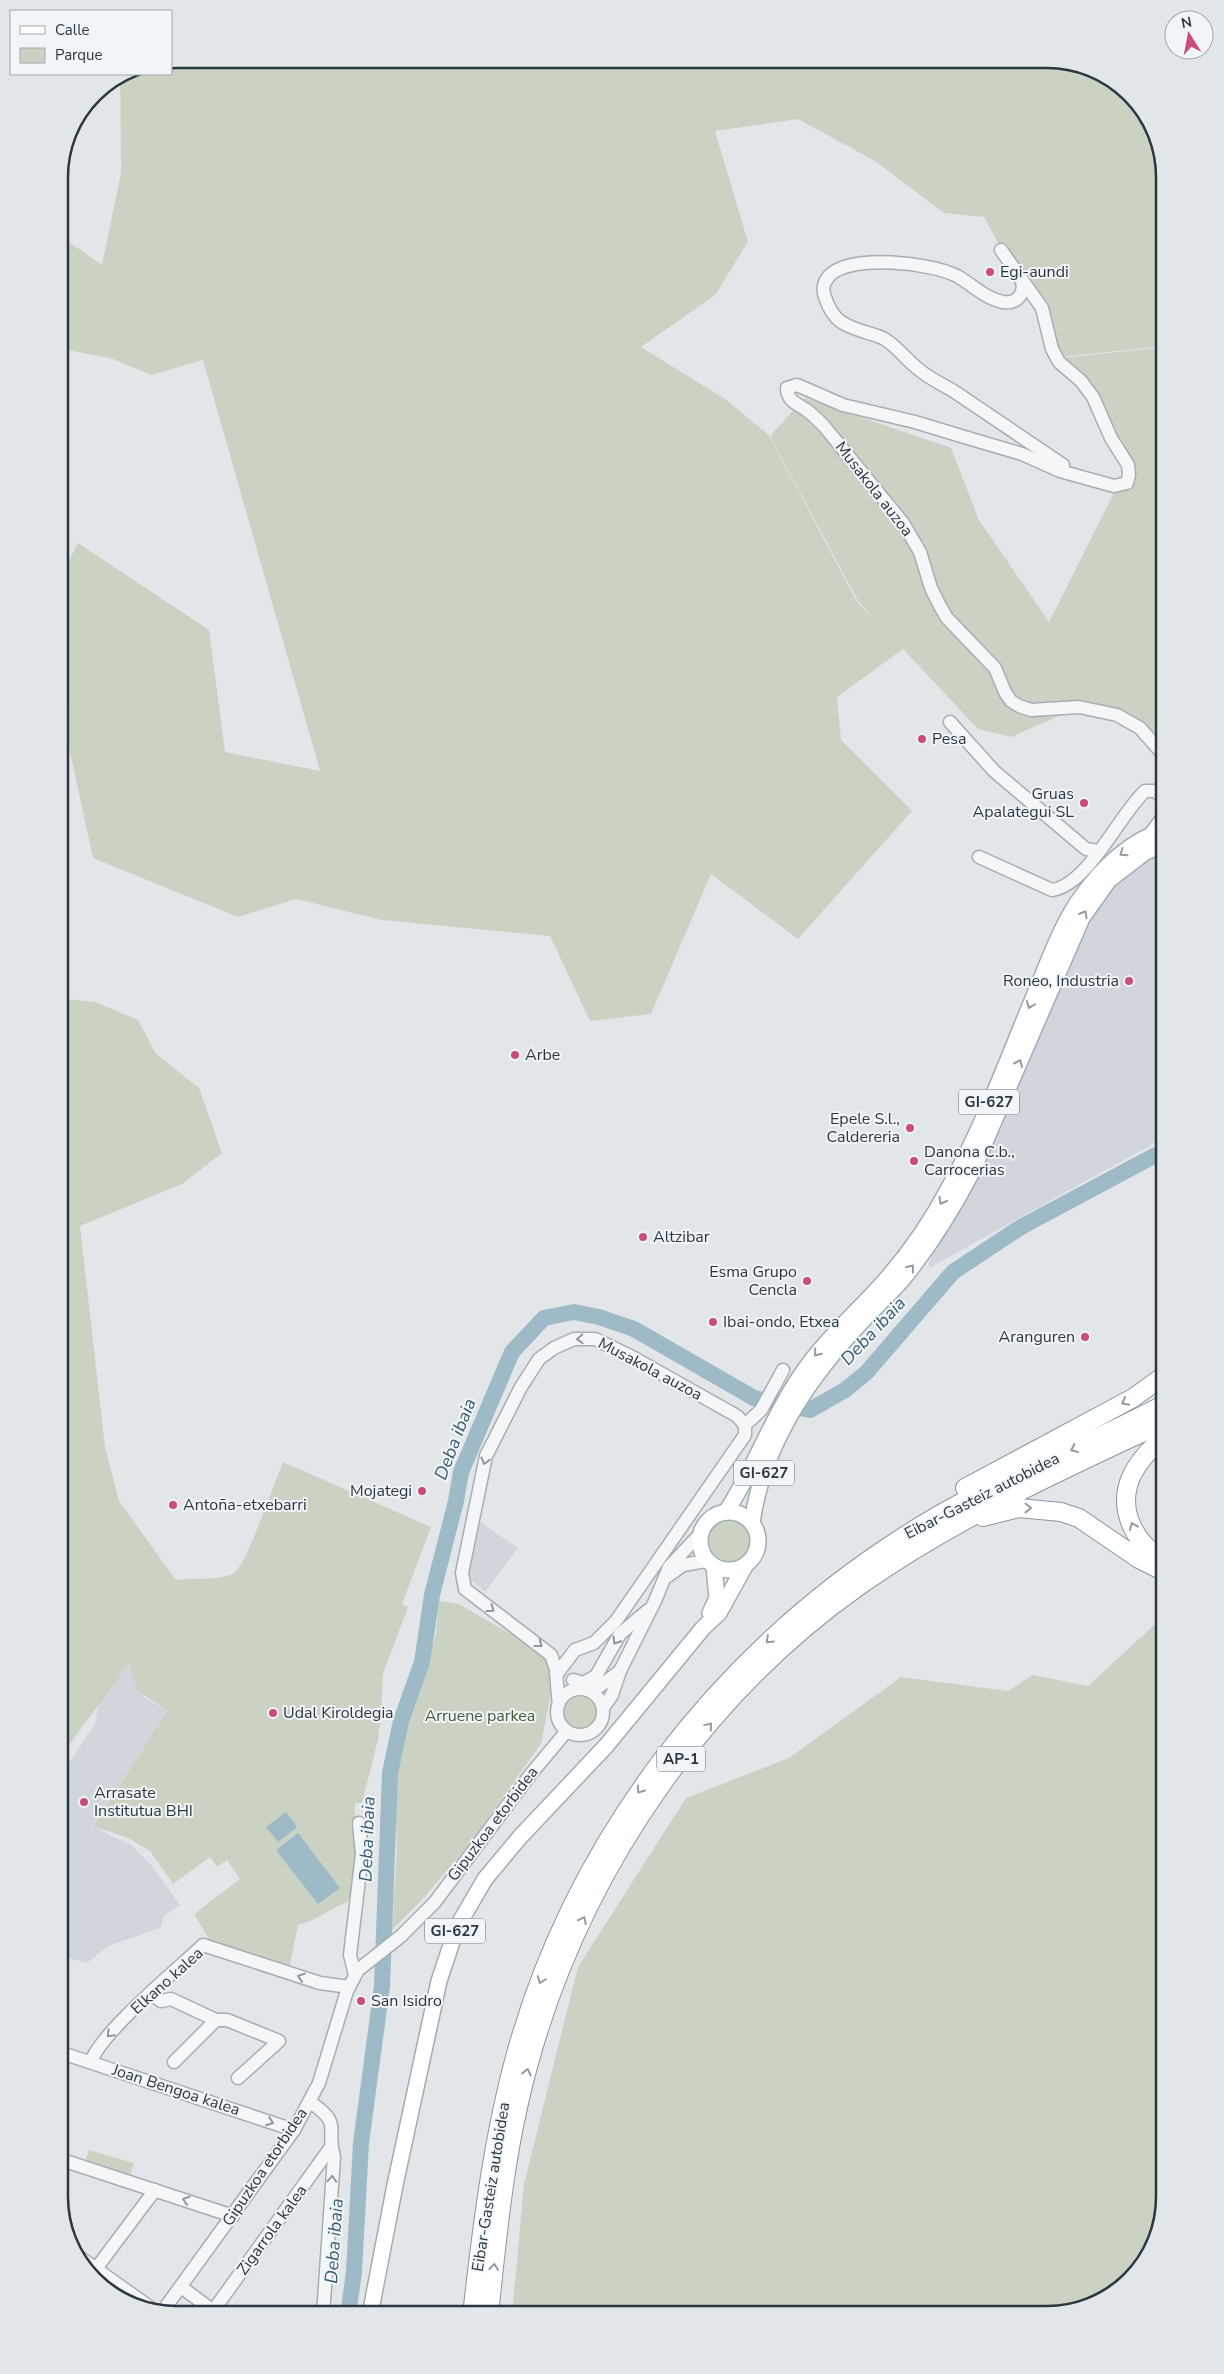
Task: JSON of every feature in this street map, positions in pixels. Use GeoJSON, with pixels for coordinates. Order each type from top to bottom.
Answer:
{"type":"FeatureCollection","features":[{"type":"Feature","properties":{"kind":"highway"},"geometry":{"type":"LineString","coordinates":[[805,1607],[832,1579],[911,1521],[1002,1468],[1133,1398],[1156,1382]]}},
{"type":"Feature","properties":{"kind":"highway","name":"Eibar-Gasteiz autobidea"},"geometry":{"type":"LineString","coordinates":[[473,2306],[494,2151],[503,2104],[518,2048],[540,1982],[566,1919],[601,1851],[634,1799],[675,1742],[720,1689],[805,1607],[852,1570],[906,1534],[981,1493],[1156,1408]]}},
{"type":"Feature","properties":{"kind":"highway","name":"Eibar-Gasteiz autobidea"},"geometry":{"type":"LineString","coordinates":[[490,2306],[510,2150],[533,2049],[554,1985],[580,1926],[614,1858],[646,1806],[686,1752],[734,1696],[769,1661],[812,1621],[859,1586],[991,1505],[1156,1426]]}},
{"type":"Feature","properties":{"kind":"highway"},"geometry":{"type":"LineString","coordinates":[[1156,1444],[1143,1458],[1131,1477],[1126,1496],[1128,1514],[1134,1531],[1142,1544],[1156,1556]]}},
{"type":"Feature","properties":{"kind":"highway"},"geometry":{"type":"LineString","coordinates":[[963,1522],[1019,1508],[1060,1512],[1079,1518],[1139,1559],[1156,1568]]}},
{"type":"Feature","properties":{"kind":"main road","name":"GI-627"},"geometry":{"type":"LineString","coordinates":[[703,1628],[717,1598],[717,1584],[710,1564],[700,1548],[701,1533],[710,1518],[726,1512],[780,1424],[827,1341],[892,1272],[934,1214],[964,1161],[1066,922],[1081,897],[1118,856],[1156,834]]}},
{"type":"Feature","properties":{"kind":"main road","name":"GI-627"},"geometry":{"type":"LineString","coordinates":[[805,1379],[902,1279],[946,1218],[972,1172],[1066,950],[1082,918],[1094,897],[1125,866],[1144,852],[1156,847]]}},
{"type":"Feature","properties":{"kind":"main road","name":"GI-627"},"geometry":{"type":"LineString","coordinates":[[372,2306],[395,2185],[439,1981],[457,1926],[485,1878],[520,1837],[606,1746],[703,1628],[719,1613],[745,1566],[755,1555],[758,1548],[757,1532],[752,1524],[756,1495],[780,1424]]}},
{"type":"Feature","properties":{"kind":"main road"},"geometry":{"type":"LineString","coordinates":[[726,1512],[745,1517],[752,1524]]}},
{"type":"Feature","properties":{"kind":"main road"},"geometry":{"type":"LineString","coordinates":[[710,1564],[724,1570],[735,1570],[745,1566]]}},
{"type":"Feature","properties":{"kind":"street","name":"Musakola auzoa"},"geometry":{"type":"LineString","coordinates":[[1001,250],[1042,308],[1052,349],[1059,362],[1081,381],[1093,398],[1111,438],[1128,466],[1130,476],[1127,483],[1114,486],[1070,473],[1022,454],[956,434],[843,406],[797,385],[787,388],[788,393],[793,402],[809,412],[824,426],[903,524],[920,552],[931,588],[947,618],[995,668],[1011,701],[1031,710],[1079,707],[1116,715],[1140,728],[1156,746]]}},
{"type":"Feature","properties":{"kind":"street","name":"Musakola auzoa"},"geometry":{"type":"LineString","coordinates":[[1022,282],[1023,292],[1021,296],[1009,302],[1002,302],[989,297],[957,276],[940,269],[913,264],[880,263],[847,268],[831,274],[824,283],[823,291],[831,312],[841,324],[883,338],[918,369],[1062,464],[1070,473]]}},
{"type":"Feature","properties":{"kind":"street"},"geometry":{"type":"LineString","coordinates":[[950,722],[994,771],[1014,789],[1086,849],[1099,851]]}},
{"type":"Feature","properties":{"kind":"street"},"geometry":{"type":"LineString","coordinates":[[979,857],[1052,890],[1062,888],[1096,857],[1144,791],[1156,792]]}},
{"type":"Feature","properties":{"kind":"street"},"geometry":{"type":"LineString","coordinates":[[1147,838],[1156,826]]}},
{"type":"Feature","properties":{"kind":"street","name":"Musakola auzoa"},"geometry":{"type":"LineString","coordinates":[[559,1703],[555,1664],[548,1652],[465,1589],[462,1573],[486,1456],[521,1387],[539,1359],[554,1348],[574,1339],[595,1339],[634,1358],[737,1416],[745,1425]]}},
{"type":"Feature","properties":{"kind":"street"},"geometry":{"type":"LineString","coordinates":[[603,1708],[598,1698],[580,1686],[570,1673],[574,1659],[591,1648],[616,1622],[745,1435],[745,1425],[761,1410],[781,1373]]}},
{"type":"Feature","properties":{"kind":"street"},"geometry":{"type":"LineString","coordinates":[[651,1608],[620,1634],[596,1676],[568,1692],[559,1703],[556,1716],[559,1724],[566,1732],[582,1736],[595,1730],[602,1718],[603,1708],[612,1694],[620,1671],[651,1608],[666,1577],[669,1566],[701,1533]]}},
{"type":"Feature","properties":{"kind":"street"},"geometry":{"type":"LineString","coordinates":[[666,1577],[674,1569],[683,1566],[710,1564]]}},
{"type":"Feature","properties":{"kind":"street"},"geometry":{"type":"LineString","coordinates":[[556,1675],[576,1650],[594,1643]]}},
{"type":"Feature","properties":{"kind":"street"},"geometry":{"type":"LineString","coordinates":[[580,1686],[600,1686],[620,1671]]}},
{"type":"Feature","properties":{"kind":"street","name":"Gipuzkoa etorbidea"},"geometry":{"type":"LineString","coordinates":[[167,2306],[294,2130],[310,2102],[326,2064],[349,1987],[355,1975],[370,1960],[401,1936],[435,1902],[534,1770],[566,1732]]}},
{"type":"Feature","properties":{"kind":"street"},"geometry":{"type":"LineString","coordinates":[[355,1975],[350,1955],[362,1854],[359,1823]]}},
{"type":"Feature","properties":{"kind":"street","name":"Elkano kalea"},"geometry":{"type":"LineString","coordinates":[[91,2062],[96,2049],[203,1945],[320,1983],[349,1987]]}},
{"type":"Feature","properties":{"kind":"street"},"geometry":{"type":"LineString","coordinates":[[152,1994],[160,2001],[171,1999],[216,2020],[227,2020],[279,2041],[238,2078]]}},
{"type":"Feature","properties":{"kind":"street"},"geometry":{"type":"LineString","coordinates":[[174,2062],[216,2020]]}},
{"type":"Feature","properties":{"kind":"street","name":"Joan Bengoa kalea"},"geometry":{"type":"LineString","coordinates":[[68,2055],[294,2130]]}},
{"type":"Feature","properties":{"kind":"street","name":"Zigarrola kalea"},"geometry":{"type":"LineString","coordinates":[[310,2102],[329,2116],[332,2122],[331,2147],[334,2157],[324,2306]]}},
{"type":"Feature","properties":{"kind":"street","name":"Zigarrola kalea"},"geometry":{"type":"LineString","coordinates":[[221,2306],[331,2147]]}},
{"type":"Feature","properties":{"kind":"street"},"geometry":{"type":"LineString","coordinates":[[68,2162],[232,2216]]}},
{"type":"Feature","properties":{"kind":"street"},"geometry":{"type":"LineString","coordinates":[[95,2270],[155,2190]]}},
{"type":"Feature","properties":{"kind":"street"},"geometry":{"type":"LineString","coordinates":[[100,2276],[137,2299]]}},
{"type":"Feature","properties":{"kind":"street","name":"Zigarrola kalea"},"geometry":{"type":"LineString","coordinates":[[181,2287],[207,2306]]}},
{"type":"Feature","properties":{"kind":"shaded area"},"geometry":{"type":"Polygon","coordinates":[[[1156,858],[1156,1142],[929,1268],[929,1262],[978,1177],[1089,922],[1107,893],[1135,868],[1156,858]]]}},
{"type":"Feature","properties":{"kind":"shaded area"},"geometry":{"type":"Polygon","coordinates":[[[479,1521],[518,1548],[485,1592],[466,1575],[479,1521]]]}},
{"type":"Feature","properties":{"kind":"shaded area","name":"Arrasate Institutua BHI"},"geometry":{"type":"Polygon","coordinates":[[[129,1662],[145,1698],[167,1711],[93,1825],[111,1836],[130,1844],[151,1865],[180,1905],[164,1916],[160,1928],[108,1946],[87,1963],[68,1957],[68,1764],[95,1724],[100,1695],[129,1662]]]}},
{"type":"Feature","properties":{"kind":"green space"},"geometry":{"type":"Polygon","coordinates":[[[172,68],[1055,68],[1083,73],[1096,79],[1125,99],[1142,122],[1151,141],[1156,169],[1156,347],[1062,357],[1061,359],[984,217],[944,213],[875,161],[798,119],[715,131],[748,242],[715,295],[641,347],[725,399],[769,435],[857,602],[877,623],[858,601],[770,436],[805,398],[951,448],[979,520],[1049,622],[1116,489],[1136,474],[1062,358],[1156,348],[1156,735],[1154,731],[1075,709],[1011,737],[978,729],[903,649],[837,697],[841,740],[912,811],[798,939],[711,874],[651,1014],[590,1021],[550,936],[382,920],[296,899],[238,917],[93,858],[68,743],[68,562],[78,543],[209,630],[225,752],[320,771],[203,360],[151,375],[113,359],[68,350],[68,241],[102,265],[121,173],[120,84],[138,75],[172,75],[172,68]]]}},
{"type":"Feature","properties":{"kind":"green space","name":"Udal Kiroldegia"},"geometry":{"type":"Polygon","coordinates":[[[68,999],[95,1002],[138,1020],[156,1054],[199,1088],[222,1153],[182,1184],[80,1226],[105,1447],[119,1501],[176,1580],[226,1576],[233,1574],[239,1568],[260,1522],[283,1462],[431,1527],[402,1604],[408,1607],[383,1674],[378,1740],[362,1803],[355,1803],[355,1829],[358,1853],[352,1873],[353,1887],[348,1902],[311,1921],[298,1925],[289,1969],[212,1944],[194,1914],[240,1879],[227,1860],[217,1867],[210,1857],[173,1884],[150,1851],[128,1838],[93,1826],[167,1711],[137,1690],[129,1663],[68,1747],[68,999]]]}},
{"type":"Feature","properties":{"kind":"green space"},"geometry":{"type":"Polygon","coordinates":[[[723,1517],[733,1517],[746,1524],[753,1537],[753,1547],[746,1560],[733,1567],[723,1567],[714,1563],[707,1556],[703,1547],[703,1537],[707,1528],[714,1521],[723,1517]]]}},
{"type":"Feature","properties":{"kind":"green space","name":"Arruene parkea"},"geometry":{"type":"Polygon","coordinates":[[[439,1601],[459,1604],[543,1653],[550,1659],[553,1683],[541,1744],[471,1842],[422,1900],[392,1930],[397,1847],[394,1773],[436,1633],[439,1601]]]}},
{"type":"Feature","properties":{"kind":"green space"},"geometry":{"type":"Polygon","coordinates":[[[1156,1623],[1156,2205],[1151,2233],[1138,2258],[1125,2275],[1102,2292],[1076,2303],[1062,2306],[513,2306],[524,2184],[578,1967],[686,1798],[789,1758],[901,1677],[1008,1691],[1033,1675],[1088,1686],[1156,1623]]]}},
{"type":"Feature","properties":{"kind":"green space"},"geometry":{"type":"Polygon","coordinates":[[[580,1697],[586,1698],[591,1702],[595,1707],[595,1719],[591,1724],[586,1728],[580,1729],[574,1728],[569,1724],[565,1719],[564,1713],[565,1707],[569,1702],[574,1698],[580,1697]]]}},
{"type":"Feature","properties":{"kind":"green space"},"geometry":{"type":"Polygon","coordinates":[[[89,2150],[134,2163],[130,2176],[85,2162],[89,2150]]]}},
{"type":"Feature","properties":{"kind":"water"},"geometry":{"type":"Polygon","coordinates":[[[286,1812],[297,1827],[278,1842],[266,1827],[286,1812]]]}},
{"type":"Feature","properties":{"kind":"water"},"geometry":{"type":"Polygon","coordinates":[[[298,1833],[340,1888],[318,1904],[276,1850],[298,1833]]]}},
{"type":"Feature","properties":{"kind":"waterway","name":"Deba ibaia"},"geometry":{"type":"LineString","coordinates":[[349,2306],[354,2272],[361,2143],[382,1986],[390,1773],[401,1721],[422,1662],[432,1595],[456,1501],[461,1472],[512,1352],[544,1318],[574,1312],[599,1317],[634,1329],[754,1398],[810,1410],[845,1390],[866,1373],[953,1272],[1021,1227],[1156,1155]]}},
{"type":"Feature","properties":{"kind":"place","name":"Egi-aundi"},"geometry":{"type":"Point","coordinates":[990,272]}},
{"type":"Feature","properties":{"kind":"place","name":"Pesa"},"geometry":{"type":"Point","coordinates":[922,739]}},
{"type":"Feature","properties":{"kind":"place","name":"Gruas Apalategui SL"},"geometry":{"type":"Point","coordinates":[1084,803]}},
{"type":"Feature","properties":{"kind":"place","name":"Roneo, Industria"},"geometry":{"type":"Point","coordinates":[1129,981]}},
{"type":"Feature","properties":{"kind":"place","name":"Arbe"},"geometry":{"type":"Point","coordinates":[515,1055]}},
{"type":"Feature","properties":{"kind":"place","name":"Epele S.l., Caldereria"},"geometry":{"type":"Point","coordinates":[910,1128]}},
{"type":"Feature","properties":{"kind":"place","name":"Danona C.b., Carrocerias"},"geometry":{"type":"Point","coordinates":[914,1161]}},
{"type":"Feature","properties":{"kind":"place","name":"Altzibar"},"geometry":{"type":"Point","coordinates":[643,1237]}},
{"type":"Feature","properties":{"kind":"place","name":"Esma Grupo Cencla"},"geometry":{"type":"Point","coordinates":[807,1281]}},
{"type":"Feature","properties":{"kind":"place","name":"Ibai-ondo, Etxea"},"geometry":{"type":"Point","coordinates":[713,1322]}},
{"type":"Feature","properties":{"kind":"place","name":"Aranguren"},"geometry":{"type":"Point","coordinates":[1085,1337]}},
{"type":"Feature","properties":{"kind":"place","name":"Mojategi"},"geometry":{"type":"Point","coordinates":[422,1491]}},
{"type":"Feature","properties":{"kind":"place","name":"Antoña-etxebarri"},"geometry":{"type":"Point","coordinates":[173,1505]}},
{"type":"Feature","properties":{"kind":"place","name":"Udal Kiroldegia"},"geometry":{"type":"Point","coordinates":[273,1713]}},
{"type":"Feature","properties":{"kind":"place","name":"Arrasate Institutua BHI"},"geometry":{"type":"Point","coordinates":[84,1802]}},
{"type":"Feature","properties":{"kind":"place","name":"San Isidro"},"geometry":{"type":"Point","coordinates":[361,2001]}}]}
